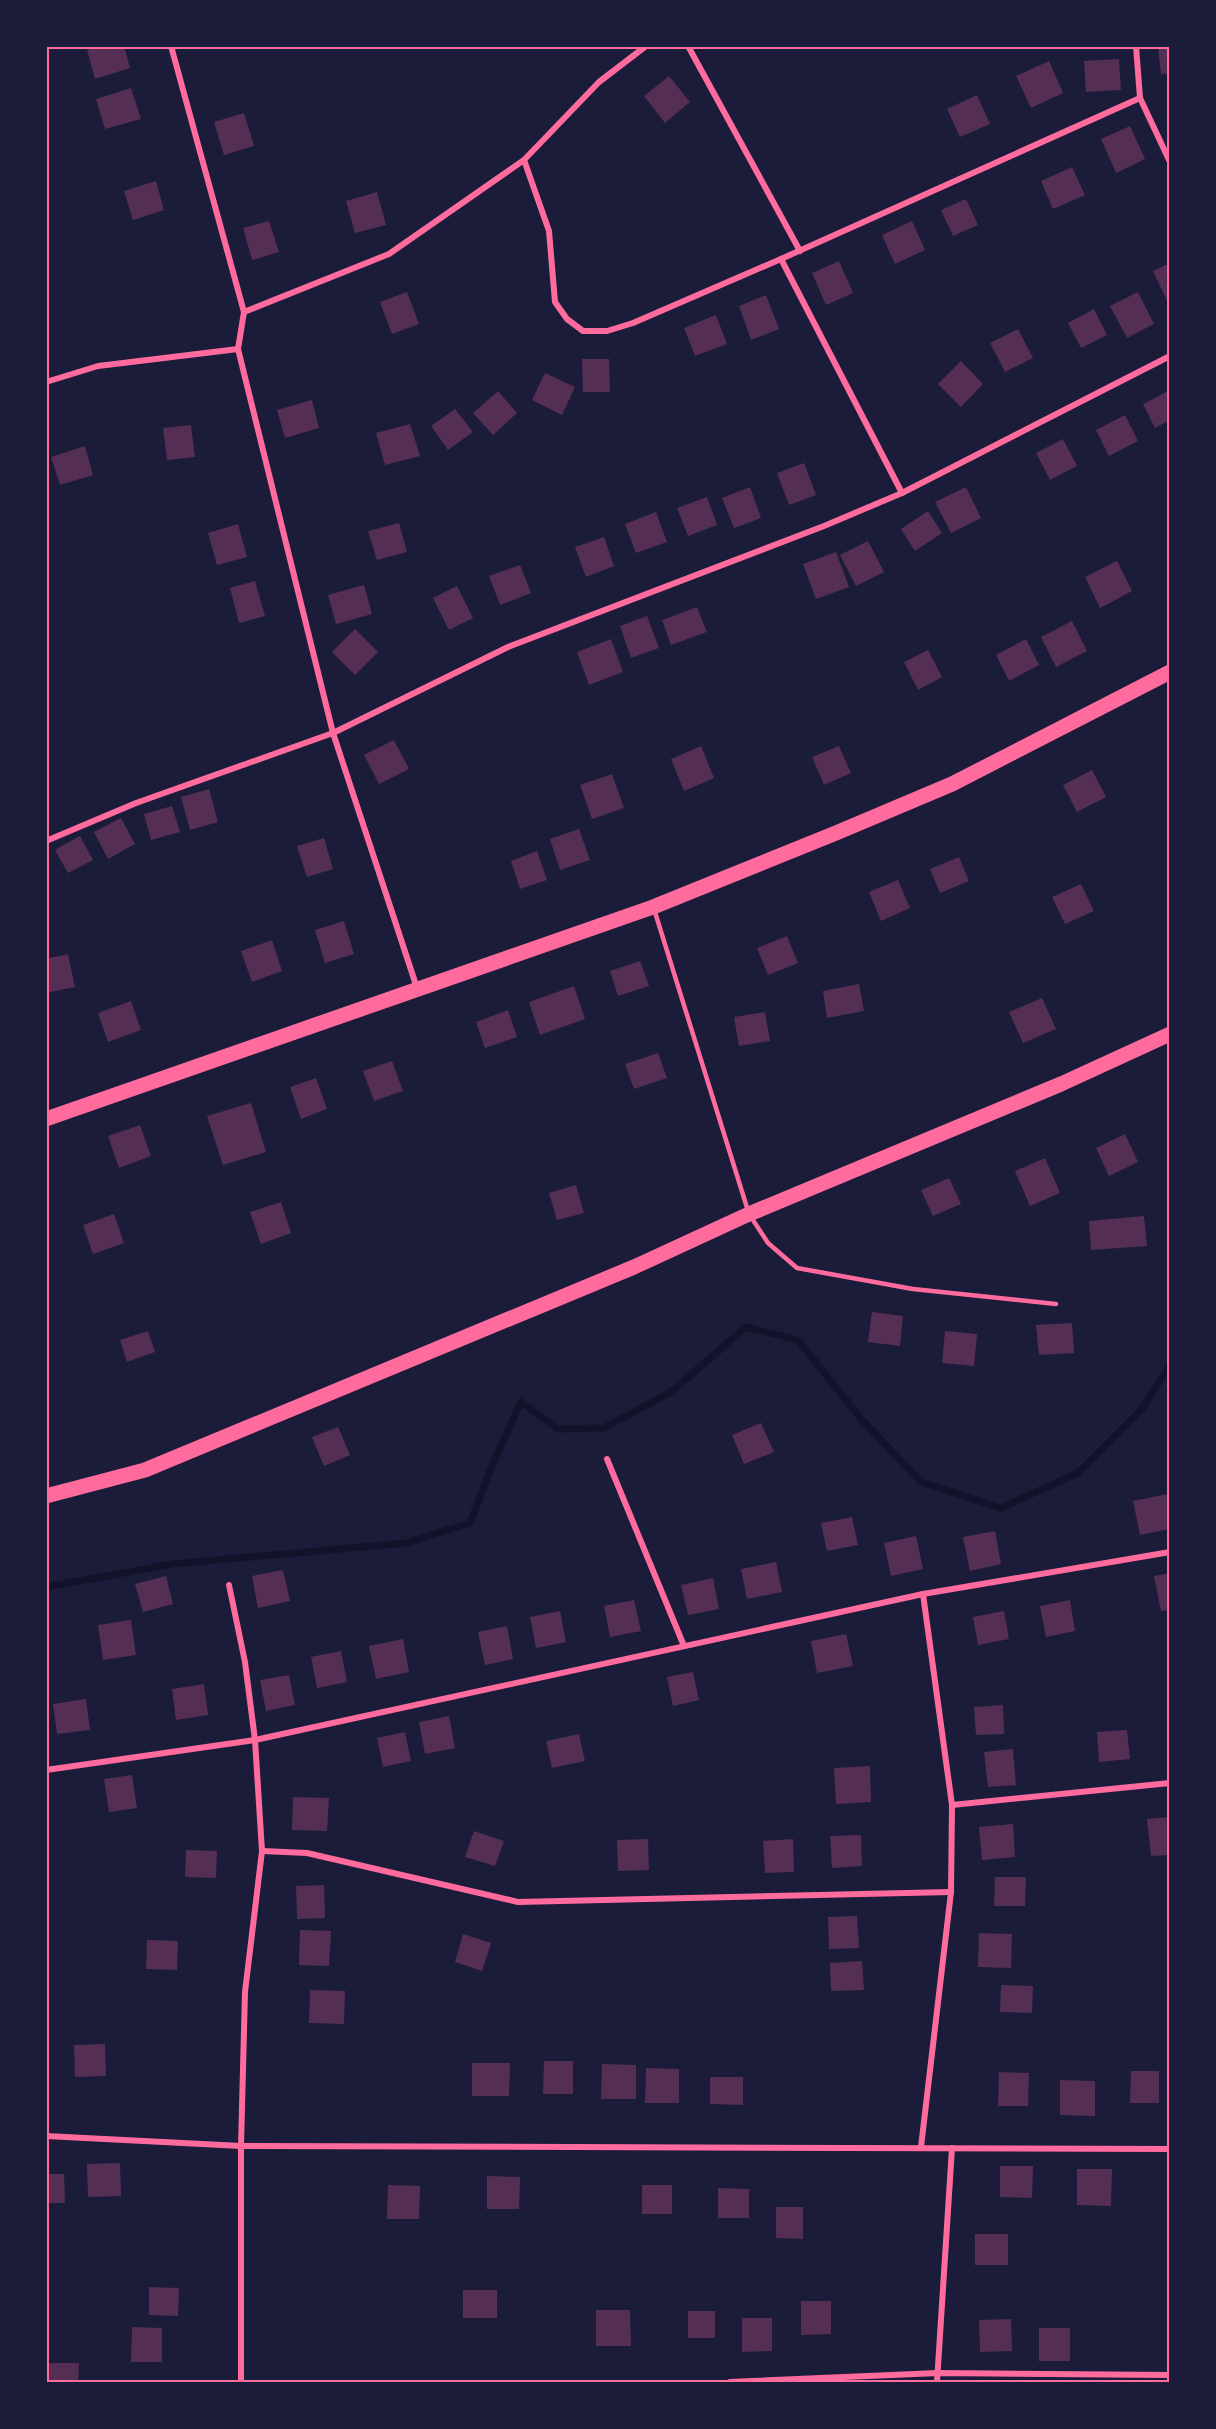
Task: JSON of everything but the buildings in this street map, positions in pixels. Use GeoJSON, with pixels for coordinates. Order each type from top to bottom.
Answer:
{"type":"FeatureCollection","features":[{"type":"Feature","properties":{"kind":"main road"},"geometry":{"type":"LineString","coordinates":[[46,1119],[653,907],[952,784],[1170,672]]}},
{"type":"Feature","properties":{"kind":"main road"},"geometry":{"type":"LineString","coordinates":[[46,1496],[145,1470],[634,1268],[749,1214],[1061,1084],[1170,1034]]}},
{"type":"Feature","properties":{"kind":"street"},"geometry":{"type":"LineString","coordinates":[[171,46],[244,312],[238,349],[333,733],[417,989]]}},
{"type":"Feature","properties":{"kind":"street"},"geometry":{"type":"LineString","coordinates":[[244,312],[389,254],[524,160],[599,82],[646,46]]}},
{"type":"Feature","properties":{"kind":"street"},"geometry":{"type":"LineString","coordinates":[[688,46],[800,251]]}},
{"type":"Feature","properties":{"kind":"street"},"geometry":{"type":"LineString","coordinates":[[1136,46],[1140,98],[1170,162]]}},
{"type":"Feature","properties":{"kind":"street"},"geometry":{"type":"LineString","coordinates":[[524,160],[549,231],[555,302],[567,319],[583,330],[607,331],[633,323],[800,251],[1140,98]]}},
{"type":"Feature","properties":{"kind":"street"},"geometry":{"type":"LineString","coordinates":[[781,259],[903,493]]}},
{"type":"Feature","properties":{"kind":"street"},"geometry":{"type":"LineString","coordinates":[[46,382],[98,366],[238,349]]}},
{"type":"Feature","properties":{"kind":"street"},"geometry":{"type":"LineString","coordinates":[[46,841],[136,803],[333,733],[508,647],[824,526],[903,493],[1170,356]]}},
{"type":"Feature","properties":{"kind":"street"},"geometry":{"type":"LineString","coordinates":[[607,1459],[684,1646]]}},
{"type":"Feature","properties":{"kind":"street"},"geometry":{"type":"LineString","coordinates":[[46,1770],[255,1740],[923,1594],[1170,1552]]}},
{"type":"Feature","properties":{"kind":"street"},"geometry":{"type":"LineString","coordinates":[[229,1585],[245,1662],[255,1740],[262,1851],[245,1992],[241,2146],[241,2382]]}},
{"type":"Feature","properties":{"kind":"street"},"geometry":{"type":"LineString","coordinates":[[921,2147],[951,1892],[952,1805],[923,1594]]}},
{"type":"Feature","properties":{"kind":"street"},"geometry":{"type":"LineString","coordinates":[[952,1805],[1170,1783]]}},
{"type":"Feature","properties":{"kind":"street"},"geometry":{"type":"LineString","coordinates":[[262,1851],[308,1853],[518,1902],[951,1892]]}},
{"type":"Feature","properties":{"kind":"street"},"geometry":{"type":"LineString","coordinates":[[46,2136],[241,2146],[1170,2149]]}},
{"type":"Feature","properties":{"kind":"street"},"geometry":{"type":"LineString","coordinates":[[937,2382],[952,2148]]}},
{"type":"Feature","properties":{"kind":"street"},"geometry":{"type":"LineString","coordinates":[[730,2382],[938,2373],[1170,2375]]}},
{"type":"Feature","properties":{"kind":"lane"},"geometry":{"type":"LineString","coordinates":[[653,907],[749,1214],[768,1243],[797,1268],[913,1289],[1056,1304]]}},
{"type":"Feature","properties":{"kind":"waterway"},"geometry":{"type":"LineString","coordinates":[[46,1587],[173,1564],[406,1543],[470,1523],[492,1466],[521,1402],[558,1429],[604,1428],[671,1392],[746,1327],[798,1340],[862,1420],[921,1482],[1001,1508],[1078,1473],[1142,1409],[1170,1365]]}}]}
